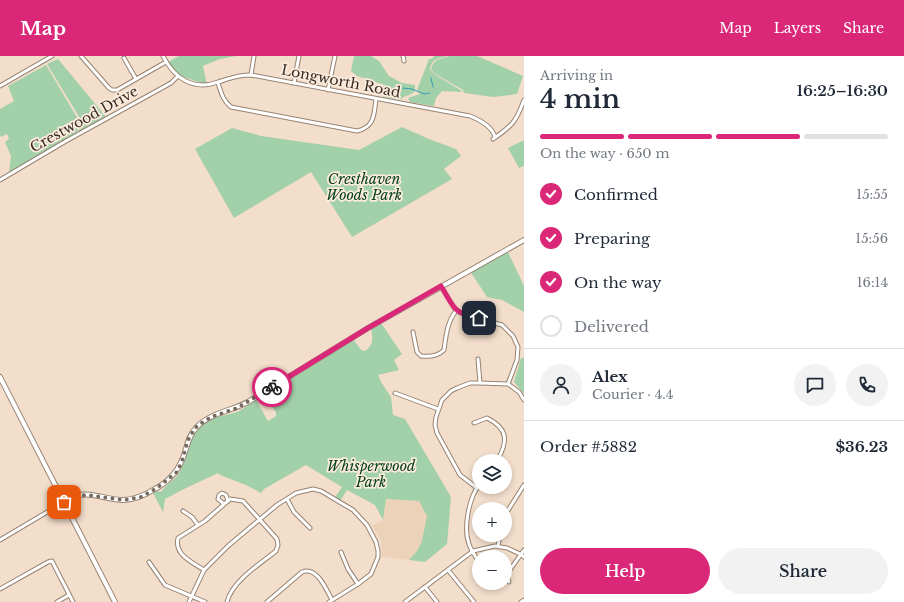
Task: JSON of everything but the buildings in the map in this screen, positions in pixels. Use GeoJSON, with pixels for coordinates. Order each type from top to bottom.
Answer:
{"type":"FeatureCollection","features":[{"type":"Feature","properties":{"kind":"main road"},"geometry":{"type":"LineString","coordinates":[[64,502],[74,496],[87,495],[124,500],[141,497],[157,488],[177,472],[188,440],[195,428],[200,424],[211,417],[237,408],[248,402],[368,328],[524,240]]}},
{"type":"Feature","properties":{"kind":"main road"},"geometry":{"type":"LineString","coordinates":[[0,377],[115,602]]}},
{"type":"Feature","properties":{"kind":"street"},"geometry":{"type":"LineString","coordinates":[[0,86],[52,56]]}},
{"type":"Feature","properties":{"kind":"street"},"geometry":{"type":"LineString","coordinates":[[81,56],[112,90],[117,90],[166,62]]}},
{"type":"Feature","properties":{"kind":"street","name":"Longworth Road"},"geometry":{"type":"LineString","coordinates":[[163,56],[171,70],[178,76],[187,82],[198,85],[218,83],[236,75],[251,75],[470,116],[483,122],[494,134],[494,138],[509,128],[520,112]]}},
{"type":"Feature","properties":{"kind":"street"},"geometry":{"type":"LineString","coordinates":[[251,75],[254,56]]}},
{"type":"Feature","properties":{"kind":"street"},"geometry":{"type":"LineString","coordinates":[[294,83],[300,56]]}},
{"type":"Feature","properties":{"kind":"street"},"geometry":{"type":"LineString","coordinates":[[328,90],[335,56]]}},
{"type":"Feature","properties":{"kind":"street"},"geometry":{"type":"LineString","coordinates":[[403,56],[404,61]]}},
{"type":"Feature","properties":{"kind":"street"},"geometry":{"type":"LineString","coordinates":[[124,58],[136,79]]}},
{"type":"Feature","properties":{"kind":"street","name":"Crestwood Drive"},"geometry":{"type":"LineString","coordinates":[[0,180],[66,141],[171,83],[178,76]]}},
{"type":"Feature","properties":{"kind":"street"},"geometry":{"type":"LineString","coordinates":[[218,83],[223,99],[226,104],[232,107],[357,131],[364,129],[372,121],[376,99]]}},
{"type":"Feature","properties":{"kind":"street"},"geometry":{"type":"LineString","coordinates":[[524,100],[520,112],[524,115]]}},
{"type":"Feature","properties":{"kind":"street"},"geometry":{"type":"LineString","coordinates":[[441,286],[456,310],[466,315],[502,325],[514,336],[518,348],[517,360],[508,384]]}},
{"type":"Feature","properties":{"kind":"street"},"geometry":{"type":"LineString","coordinates":[[413,332],[417,352],[421,356],[426,357],[439,354],[444,350],[448,326],[452,315],[456,310]]}},
{"type":"Feature","properties":{"kind":"street"},"geometry":{"type":"LineString","coordinates":[[478,359],[480,382]]}},
{"type":"Feature","properties":{"kind":"street"},"geometry":{"type":"LineString","coordinates":[[472,482],[460,475],[437,433],[435,425],[438,409],[442,400],[451,391],[464,384],[480,382],[508,384],[519,392],[524,400]]}},
{"type":"Feature","properties":{"kind":"street"},"geometry":{"type":"LineString","coordinates":[[396,393],[438,409]]}},
{"type":"Feature","properties":{"kind":"street"},"geometry":{"type":"LineString","coordinates":[[474,423],[487,418],[503,430],[505,443],[501,454]]}},
{"type":"Feature","properties":{"kind":"street"},"geometry":{"type":"LineString","coordinates":[[512,504],[524,485]]}},
{"type":"Feature","properties":{"kind":"street"},"geometry":{"type":"LineString","coordinates":[[189,602],[204,570],[228,546],[259,519],[296,493],[313,489],[321,491],[353,510],[362,518],[373,535],[378,551],[378,558],[371,574],[331,601],[317,576],[313,571],[307,570],[302,572],[267,602]]}},
{"type":"Feature","properties":{"kind":"street"},"geometry":{"type":"LineString","coordinates":[[224,504],[218,499],[218,495],[222,493],[226,495],[228,501]]}},
{"type":"Feature","properties":{"kind":"street"},"geometry":{"type":"LineString","coordinates":[[472,550],[467,535],[467,522],[470,504],[474,494]]}},
{"type":"Feature","properties":{"kind":"street"},"geometry":{"type":"LineString","coordinates":[[204,570],[182,555],[177,543],[180,536],[198,525],[230,499],[243,501],[277,539],[278,545],[276,551],[237,583],[227,602]]}},
{"type":"Feature","properties":{"kind":"street"},"geometry":{"type":"LineString","coordinates":[[287,499],[294,512],[310,528]]}},
{"type":"Feature","properties":{"kind":"street"},"geometry":{"type":"LineString","coordinates":[[0,540],[64,502]]}},
{"type":"Feature","properties":{"kind":"street"},"geometry":{"type":"LineString","coordinates":[[183,511],[192,517],[198,525]]}},
{"type":"Feature","properties":{"kind":"street"},"geometry":{"type":"LineString","coordinates":[[498,546],[499,542]]}},
{"type":"Feature","properties":{"kind":"street"},"geometry":{"type":"LineString","coordinates":[[476,550],[498,546],[507,548],[521,554],[524,557]]}},
{"type":"Feature","properties":{"kind":"street"},"geometry":{"type":"LineString","coordinates":[[512,567],[524,550]]}},
{"type":"Feature","properties":{"kind":"street"},"geometry":{"type":"LineString","coordinates":[[341,552],[348,569],[358,584]]}},
{"type":"Feature","properties":{"kind":"street"},"geometry":{"type":"LineString","coordinates":[[405,602],[472,552]]}},
{"type":"Feature","properties":{"kind":"street"},"geometry":{"type":"LineString","coordinates":[[0,589],[52,561],[73,602]]}},
{"type":"Feature","properties":{"kind":"street"},"geometry":{"type":"LineString","coordinates":[[149,562],[164,585],[205,602]]}},
{"type":"Feature","properties":{"kind":"street"},"geometry":{"type":"LineString","coordinates":[[448,570],[474,602]]}},
{"type":"Feature","properties":{"kind":"street"},"geometry":{"type":"LineString","coordinates":[[425,587],[437,602]]}},
{"type":"Feature","properties":{"kind":"street"},"geometry":{"type":"LineString","coordinates":[[57,602],[69,595]]}},
{"type":"Feature","properties":{"kind":"shaded area"},"geometry":{"type":"Polygon","coordinates":[[[386,499],[419,501],[427,516],[422,541],[417,551],[409,560],[382,557],[381,540],[372,526],[383,520],[386,499]]]}},
{"type":"Feature","properties":{"kind":"green space"},"geometry":{"type":"Polygon","coordinates":[[[179,56],[236,56],[220,59],[203,66],[207,85],[178,75],[168,62],[179,56]]]}},
{"type":"Feature","properties":{"kind":"green space"},"geometry":{"type":"Polygon","coordinates":[[[354,56],[371,56],[379,61],[389,76],[402,83],[415,85],[415,91],[400,100],[383,97],[385,85],[357,76],[351,71],[354,56]]]}},
{"type":"Feature","properties":{"kind":"green space"},"geometry":{"type":"Polygon","coordinates":[[[434,56],[447,56],[435,60],[430,70],[462,91],[442,91],[436,98],[434,106],[410,102],[408,98],[420,94],[417,90],[429,59],[434,56]]]}},
{"type":"Feature","properties":{"kind":"green space"},"geometry":{"type":"Polygon","coordinates":[[[449,56],[477,56],[523,76],[517,94],[493,97],[464,93],[463,90],[431,70],[435,61],[449,56]]]}},
{"type":"Feature","properties":{"kind":"green space"},"geometry":{"type":"Polygon","coordinates":[[[58,59],[106,117],[78,132],[81,120],[47,64],[58,59]]]}},
{"type":"Feature","properties":{"kind":"green space"},"geometry":{"type":"Polygon","coordinates":[[[46,65],[79,121],[77,132],[9,173],[11,156],[5,142],[9,139],[7,134],[1,137],[0,135],[0,109],[14,101],[8,86],[46,65]]]}},
{"type":"Feature","properties":{"kind":"green space","name":"Cresthaven Woods Park"},"geometry":{"type":"Polygon","coordinates":[[[402,127],[456,149],[461,156],[444,169],[452,179],[352,237],[311,172],[234,218],[195,149],[232,128],[261,136],[359,150],[402,127]]]}},
{"type":"Feature","properties":{"kind":"green space"},"geometry":{"type":"Polygon","coordinates":[[[524,140],[524,166],[519,168],[508,148],[524,140]]]}},
{"type":"Feature","properties":{"kind":"green space"},"geometry":{"type":"Polygon","coordinates":[[[508,252],[524,286],[524,312],[502,300],[487,297],[470,271],[508,252]]]}},
{"type":"Feature","properties":{"kind":"green space","name":"Whisperwood Park"},"geometry":{"type":"Polygon","coordinates":[[[381,323],[402,354],[394,360],[399,370],[378,375],[391,397],[393,415],[405,419],[451,497],[447,544],[425,562],[409,560],[417,551],[422,541],[427,516],[419,501],[386,499],[383,520],[375,505],[347,490],[340,501],[334,499],[342,487],[306,465],[264,489],[261,493],[218,473],[165,499],[163,512],[153,493],[158,491],[161,492],[178,474],[183,465],[191,441],[197,429],[202,424],[206,421],[237,412],[256,400],[268,421],[276,416],[276,412],[269,403],[270,397],[268,393],[353,339],[361,350],[365,351],[368,349],[372,341],[371,329],[381,323]]]}},
{"type":"Feature","properties":{"kind":"green space"},"geometry":{"type":"Polygon","coordinates":[[[521,358],[524,358],[524,394],[514,382],[521,358]]]}},
{"type":"Feature","properties":{"kind":"waterway"},"geometry":{"type":"LineString","coordinates":[[431,78],[433,87]]}},
{"type":"Feature","properties":{"kind":"waterway"},"geometry":{"type":"LineString","coordinates":[[402,88],[412,89],[424,94],[430,93]]}},
{"type":"Feature","properties":{"kind":"way so far"},"geometry":{"type":"LineString","coordinates":[[64,502],[74,496],[87,495],[124,500],[141,497],[157,488],[177,472],[188,440],[195,428],[211,417],[237,408],[272,387]]}},
{"type":"Feature","properties":{"kind":"route"},"geometry":{"type":"LineString","coordinates":[[272,387],[438,287],[441,286],[456,310],[466,315],[479,318]]}}]}
